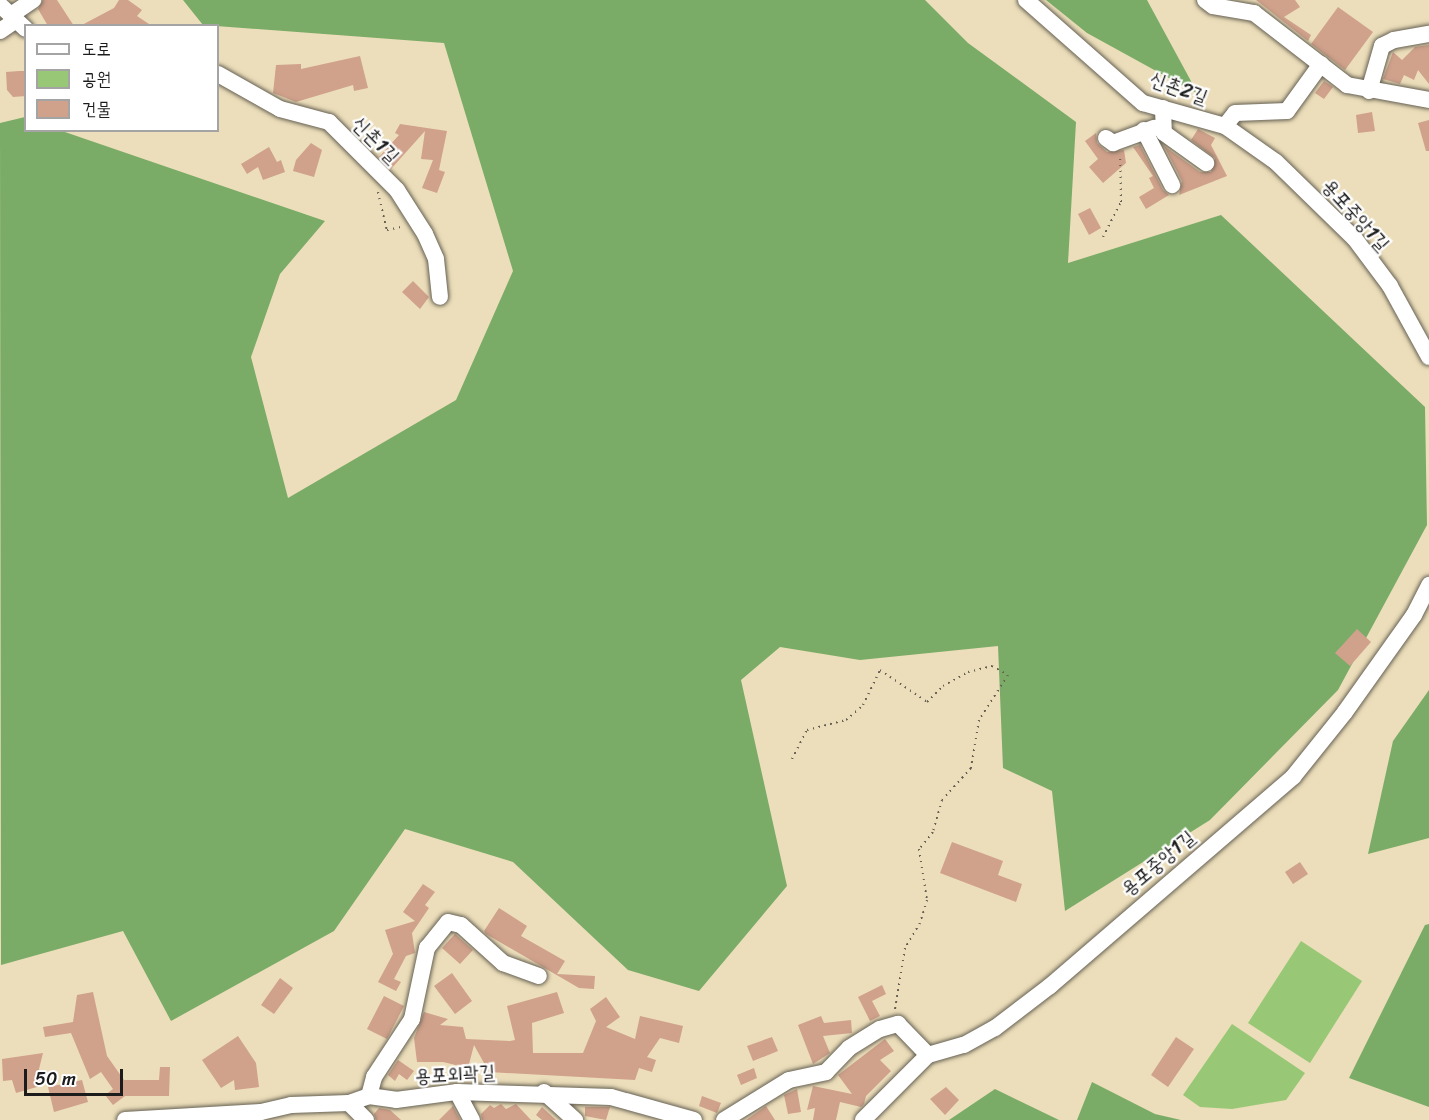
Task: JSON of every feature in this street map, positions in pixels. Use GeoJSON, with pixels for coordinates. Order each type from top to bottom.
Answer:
{"type":"FeatureCollection","features":[{"type":"Feature","properties":{"kind":"street"},"geometry":{"type":"LineString","coordinates":[[0,31],[33,0]]}},
{"type":"Feature","properties":{"kind":"street","name":"신촌2길"},"geometry":{"type":"LineString","coordinates":[[1026,0],[1143,103],[1225,126],[1234,113],[1287,111],[1321,64]]}},
{"type":"Feature","properties":{"kind":"street"},"geometry":{"type":"LineString","coordinates":[[1205,0],[1214,6],[1254,13],[1347,85],[1369,92],[1429,100]]}},
{"type":"Feature","properties":{"kind":"street"},"geometry":{"type":"LineString","coordinates":[[1369,92],[1382,46],[1394,40],[1429,34]]}},
{"type":"Feature","properties":{"kind":"street","name":"신촌1길"},"geometry":{"type":"LineString","coordinates":[[219,75],[280,109],[329,122],[397,190],[425,234],[436,259],[440,297]]}},
{"type":"Feature","properties":{"kind":"street"},"geometry":{"type":"LineString","coordinates":[[1163,108],[1161,126],[1164,133],[1206,163]]}},
{"type":"Feature","properties":{"kind":"street"},"geometry":{"type":"LineString","coordinates":[[1112,140],[1161,126]]}},
{"type":"Feature","properties":{"kind":"street","name":"용포중앙1길"},"geometry":{"type":"LineString","coordinates":[[1225,126],[1276,162],[1355,239],[1390,286],[1429,357]]}},
{"type":"Feature","properties":{"kind":"street"},"geometry":{"type":"LineString","coordinates":[[1144,130],[1172,184]]}},
{"type":"Feature","properties":{"kind":"street","name":"용포중앙1길"},"geometry":{"type":"LineString","coordinates":[[863,1120],[928,1055],[964,1045],[995,1028],[1293,777],[1346,712],[1414,615],[1429,585]]}},
{"type":"Feature","properties":{"kind":"street","name":"용포외곽길"},"geometry":{"type":"LineString","coordinates":[[369,1096],[374,1077],[412,1019],[427,948],[448,922],[461,925],[503,963],[539,976]]}},
{"type":"Feature","properties":{"kind":"street"},"geometry":{"type":"LineString","coordinates":[[724,1120],[789,1080],[826,1072],[849,1048],[880,1029],[898,1024],[928,1055]]}},
{"type":"Feature","properties":{"kind":"street"},"geometry":{"type":"LineString","coordinates":[[457,1092],[472,1120]]}},
{"type":"Feature","properties":{"kind":"street","name":"용포외곽길"},"geometry":{"type":"LineString","coordinates":[[125,1120],[241,1117],[291,1106],[350,1102],[369,1096],[396,1100],[457,1092],[544,1092],[611,1096],[694,1120]]}},
{"type":"Feature","properties":{"kind":"street"},"geometry":{"type":"LineString","coordinates":[[544,1092],[575,1120]]}},
{"type":"Feature","properties":{"kind":"street"},"geometry":{"type":"LineString","coordinates":[[350,1102],[366,1120]]}},
{"type":"Feature","properties":{"kind":"street"},"geometry":{"type":"LineString","coordinates":[[291,1106],[305,1120]]}},
{"type":"Feature","properties":{"kind":"path"},"geometry":{"type":"LineString","coordinates":[[1103,237],[1120,202],[1112,140]]}},
{"type":"Feature","properties":{"kind":"path"},"geometry":{"type":"LineString","coordinates":[[375,169],[375,184],[387,230],[403,227]]}},
{"type":"Feature","properties":{"kind":"path"},"geometry":{"type":"LineString","coordinates":[[792,759],[807,730],[846,720],[863,705],[880,670],[927,702],[943,686],[968,672],[992,666],[1008,675],[979,720],[971,768],[942,800],[933,832],[919,849],[927,900],[920,923],[905,948],[895,1009],[898,1024]]}},
{"type":"Feature","properties":{"kind":"green space"},"geometry":{"type":"Polygon","coordinates":[[[183,0],[925,0],[968,43],[1076,122],[1068,263],[1221,215],[1425,407],[1427,525],[1338,690],[1210,820],[1065,911],[1052,791],[1003,768],[998,646],[860,660],[780,647],[741,680],[787,886],[699,991],[628,970],[513,862],[405,829],[334,931],[171,1021],[123,931],[1,965],[0,123],[24,117],[24,132],[65,132],[325,221],[280,274],[251,357],[288,498],[456,400],[513,271],[444,43],[202,24],[183,0]]]}},
{"type":"Feature","properties":{"kind":"green space"},"geometry":{"type":"Polygon","coordinates":[[[1046,0],[1147,0],[1198,94],[1087,33],[1046,0]]]}},
{"type":"Feature","properties":{"kind":"green space"},"geometry":{"type":"Polygon","coordinates":[[[1429,690],[1429,838],[1368,854],[1393,741],[1429,690]]]}},
{"type":"Feature","properties":{"kind":"green space"},"geometry":{"type":"Polygon","coordinates":[[[1429,924],[1429,1107],[1349,1078],[1425,925],[1429,924]]]}},
{"type":"Feature","properties":{"kind":"green space"},"geometry":{"type":"Polygon","coordinates":[[[1301,941],[1362,981],[1310,1063],[1248,1023],[1301,941]]]}},
{"type":"Feature","properties":{"kind":"green space"},"geometry":{"type":"Polygon","coordinates":[[[1232,1024],[1305,1073],[1286,1100],[1232,1109],[1200,1107],[1183,1095],[1232,1024]]]}},
{"type":"Feature","properties":{"kind":"green space"},"geometry":{"type":"Polygon","coordinates":[[[1092,1082],[1155,1114],[1181,1120],[1077,1120],[1092,1082]]]}},
{"type":"Feature","properties":{"kind":"green space"},"geometry":{"type":"Polygon","coordinates":[[[995,1089],[1059,1120],[949,1120],[995,1089]]]}},
{"type":"Feature","properties":{"kind":"building"},"geometry":{"type":"Polygon","coordinates":[[[43,0],[57,0],[73,24],[47,24],[38,9],[43,0]]]}},
{"type":"Feature","properties":{"kind":"building"},"geometry":{"type":"Polygon","coordinates":[[[119,0],[128,0],[142,10],[137,16],[149,24],[84,24],[114,8],[119,0]]]}},
{"type":"Feature","properties":{"kind":"building"},"geometry":{"type":"Polygon","coordinates":[[[1256,0],[1295,0],[1300,7],[1284,17],[1311,35],[1308,41],[1256,0]]]}},
{"type":"Feature","properties":{"kind":"building"},"geometry":{"type":"Polygon","coordinates":[[[1338,7],[1373,32],[1345,70],[1311,44],[1338,7]]]}},
{"type":"Feature","properties":{"kind":"building"},"geometry":{"type":"Polygon","coordinates":[[[1429,45],[1429,84],[1418,70],[1414,80],[1404,75],[1400,84],[1383,79],[1393,52],[1402,60],[1415,47],[1429,45]]]}},
{"type":"Feature","properties":{"kind":"building"},"geometry":{"type":"Polygon","coordinates":[[[360,56],[368,88],[354,91],[353,85],[296,102],[273,93],[276,65],[301,64],[301,69],[360,56]]]}},
{"type":"Feature","properties":{"kind":"building"},"geometry":{"type":"Polygon","coordinates":[[[24,71],[24,96],[13,97],[7,90],[6,72],[24,71]]]}},
{"type":"Feature","properties":{"kind":"building"},"geometry":{"type":"Polygon","coordinates":[[[1324,81],[1333,87],[1324,99],[1315,93],[1324,81]]]}},
{"type":"Feature","properties":{"kind":"building"},"geometry":{"type":"Polygon","coordinates":[[[1372,112],[1375,131],[1358,133],[1356,115],[1372,112]]]}},
{"type":"Feature","properties":{"kind":"building"},"geometry":{"type":"Polygon","coordinates":[[[1429,120],[1429,151],[1426,151],[1418,123],[1429,120]]]}},
{"type":"Feature","properties":{"kind":"building"},"geometry":{"type":"Polygon","coordinates":[[[400,124],[447,131],[439,170],[445,172],[437,193],[422,188],[433,160],[421,159],[425,131],[391,169],[379,157],[399,135],[395,133],[400,124]]]}},
{"type":"Feature","properties":{"kind":"building"},"geometry":{"type":"Polygon","coordinates":[[[1198,129],[1215,138],[1211,145],[1227,176],[1179,195],[1182,181],[1164,146],[1200,172],[1211,172],[1215,158],[1191,140],[1198,129]]]}},
{"type":"Feature","properties":{"kind":"building"},"geometry":{"type":"Polygon","coordinates":[[[1096,133],[1097,143],[1107,152],[1124,150],[1126,163],[1103,183],[1089,167],[1098,159],[1085,141],[1096,133]]]}},
{"type":"Feature","properties":{"kind":"building"},"geometry":{"type":"Polygon","coordinates":[[[311,143],[322,150],[314,177],[293,171],[296,160],[311,143]]]}},
{"type":"Feature","properties":{"kind":"building"},"geometry":{"type":"Polygon","coordinates":[[[1140,145],[1163,190],[1169,195],[1146,209],[1139,197],[1154,188],[1149,178],[1153,176],[1133,147],[1140,145]]]}},
{"type":"Feature","properties":{"kind":"building"},"geometry":{"type":"Polygon","coordinates":[[[269,147],[277,162],[281,160],[285,172],[263,180],[258,167],[247,174],[241,164],[269,147]]]}},
{"type":"Feature","properties":{"kind":"building"},"geometry":{"type":"Polygon","coordinates":[[[1090,208],[1101,228],[1089,235],[1078,214],[1090,208]]]}},
{"type":"Feature","properties":{"kind":"building"},"geometry":{"type":"Polygon","coordinates":[[[413,281],[429,297],[420,309],[402,292],[413,281]]]}},
{"type":"Feature","properties":{"kind":"building"},"geometry":{"type":"Polygon","coordinates":[[[1357,629],[1371,642],[1350,666],[1335,653],[1357,629]]]}},
{"type":"Feature","properties":{"kind":"building"},"geometry":{"type":"Polygon","coordinates":[[[952,842],[1003,861],[998,875],[1022,884],[1016,902],[940,873],[952,842]]]}},
{"type":"Feature","properties":{"kind":"building"},"geometry":{"type":"Polygon","coordinates":[[[1300,862],[1308,874],[1293,884],[1285,872],[1300,862]]]}},
{"type":"Feature","properties":{"kind":"building"},"geometry":{"type":"Polygon","coordinates":[[[423,884],[435,892],[425,905],[429,908],[412,933],[415,953],[406,956],[394,979],[401,982],[396,991],[378,982],[393,954],[385,930],[415,921],[403,912],[423,884]]]}},
{"type":"Feature","properties":{"kind":"building"},"geometry":{"type":"Polygon","coordinates":[[[499,908],[527,926],[521,936],[565,961],[557,974],[595,976],[594,989],[579,988],[486,934],[484,931],[499,908]]]}},
{"type":"Feature","properties":{"kind":"building"},"geometry":{"type":"Polygon","coordinates":[[[455,934],[473,950],[460,964],[442,948],[455,934]]]}},
{"type":"Feature","properties":{"kind":"building"},"geometry":{"type":"Polygon","coordinates":[[[452,973],[472,1001],[455,1014],[434,986],[452,973]]]}},
{"type":"Feature","properties":{"kind":"building"},"geometry":{"type":"Polygon","coordinates":[[[280,978],[293,988],[274,1014],[261,1005],[280,978]]]}},
{"type":"Feature","properties":{"kind":"building"},"geometry":{"type":"Polygon","coordinates":[[[882,985],[886,994],[872,1001],[880,1016],[870,1021],[858,997],[882,985]]]}},
{"type":"Feature","properties":{"kind":"building"},"geometry":{"type":"Polygon","coordinates":[[[93,992],[107,1056],[124,1080],[159,1080],[160,1067],[170,1067],[169,1096],[125,1096],[113,1105],[105,1095],[113,1089],[101,1072],[90,1079],[71,1033],[45,1037],[43,1027],[73,1022],[77,995],[93,992]]]}},
{"type":"Feature","properties":{"kind":"building"},"geometry":{"type":"Polygon","coordinates":[[[557,992],[564,1013],[532,1023],[533,1053],[583,1053],[596,1021],[590,1009],[606,997],[620,1017],[606,1027],[635,1039],[640,1016],[683,1026],[679,1043],[660,1038],[647,1057],[656,1060],[652,1072],[639,1068],[635,1080],[489,1072],[474,1045],[468,1068],[443,1062],[417,1062],[414,1038],[424,1012],[448,1019],[440,1025],[463,1027],[466,1039],[510,1041],[515,1040],[507,1006],[557,992]]]}},
{"type":"Feature","properties":{"kind":"building"},"geometry":{"type":"Polygon","coordinates":[[[384,996],[404,1006],[387,1039],[367,1029],[384,996]]]}},
{"type":"Feature","properties":{"kind":"building"},"geometry":{"type":"Polygon","coordinates":[[[821,1016],[824,1023],[851,1020],[852,1033],[823,1036],[830,1053],[813,1064],[798,1025],[821,1016]]]}},
{"type":"Feature","properties":{"kind":"building"},"geometry":{"type":"Polygon","coordinates":[[[238,1036],[256,1063],[259,1087],[235,1090],[234,1080],[221,1088],[202,1060],[238,1036]]]}},
{"type":"Feature","properties":{"kind":"building"},"geometry":{"type":"Polygon","coordinates":[[[772,1037],[778,1051],[753,1061],[747,1046],[772,1037]]]}},
{"type":"Feature","properties":{"kind":"building"},"geometry":{"type":"Polygon","coordinates":[[[1176,1037],[1194,1049],[1168,1087],[1151,1075],[1176,1037]]]}},
{"type":"Feature","properties":{"kind":"building"},"geometry":{"type":"Polygon","coordinates":[[[885,1039],[894,1051],[880,1060],[891,1071],[866,1096],[864,1104],[861,1107],[840,1102],[836,1120],[813,1120],[815,1108],[807,1110],[813,1086],[852,1094],[838,1075],[885,1039]]]}},
{"type":"Feature","properties":{"kind":"building"},"geometry":{"type":"Polygon","coordinates":[[[43,1053],[39,1069],[44,1085],[16,1093],[12,1080],[3,1081],[2,1059],[43,1053]]]}},
{"type":"Feature","properties":{"kind":"building"},"geometry":{"type":"Polygon","coordinates":[[[398,1060],[414,1071],[407,1080],[399,1074],[395,1081],[388,1075],[398,1060]]]}},
{"type":"Feature","properties":{"kind":"building"},"geometry":{"type":"Polygon","coordinates":[[[754,1068],[757,1078],[741,1085],[737,1075],[754,1068]]]}},
{"type":"Feature","properties":{"kind":"building"},"geometry":{"type":"Polygon","coordinates":[[[82,1080],[88,1102],[54,1112],[48,1087],[82,1080]]]}},
{"type":"Feature","properties":{"kind":"building"},"geometry":{"type":"Polygon","coordinates":[[[946,1087],[959,1100],[945,1115],[930,1099],[946,1087]]]}},
{"type":"Feature","properties":{"kind":"building"},"geometry":{"type":"Polygon","coordinates":[[[797,1089],[801,1112],[788,1114],[784,1095],[797,1089]]]}},
{"type":"Feature","properties":{"kind":"building"},"geometry":{"type":"Polygon","coordinates":[[[702,1096],[721,1103],[717,1113],[699,1106],[702,1096]]]}},
{"type":"Feature","properties":{"kind":"building"},"geometry":{"type":"Polygon","coordinates":[[[501,1104],[506,1109],[516,1104],[531,1120],[482,1120],[481,1114],[490,1105],[494,1108],[501,1104]]]}},
{"type":"Feature","properties":{"kind":"building"},"geometry":{"type":"Polygon","coordinates":[[[453,1106],[460,1120],[439,1120],[453,1106]]]}},
{"type":"Feature","properties":{"kind":"building"},"geometry":{"type":"Polygon","coordinates":[[[766,1106],[775,1120],[746,1120],[766,1106]]]}},
{"type":"Feature","properties":{"kind":"building"},"geometry":{"type":"Polygon","coordinates":[[[542,1107],[556,1120],[542,1120],[536,1115],[542,1107]]]}},
{"type":"Feature","properties":{"kind":"building"},"geometry":{"type":"Polygon","coordinates":[[[585,1107],[610,1107],[606,1120],[585,1116],[585,1107]]]}},
{"type":"Feature","properties":{"kind":"building"},"geometry":{"type":"Polygon","coordinates":[[[379,1108],[390,1110],[401,1120],[376,1120],[374,1114],[379,1108]]]}}]}
